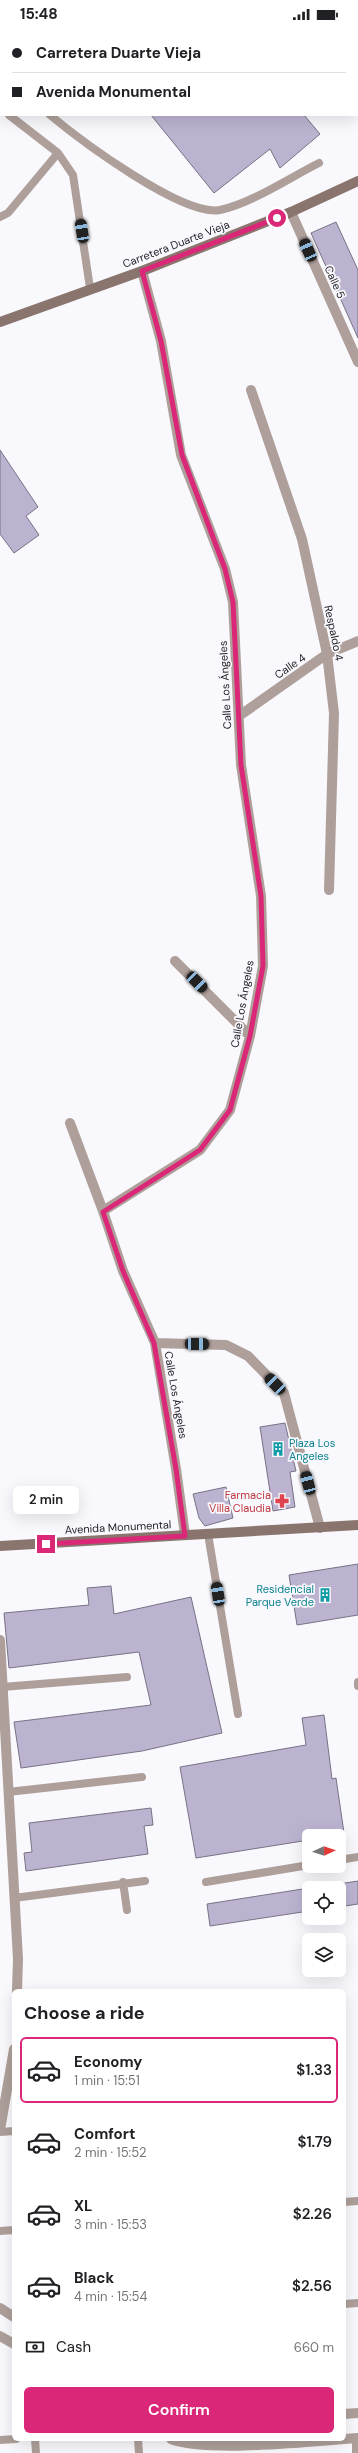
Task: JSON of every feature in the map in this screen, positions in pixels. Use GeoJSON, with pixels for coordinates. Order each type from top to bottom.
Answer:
{"type":"FeatureCollection","features":[{"type":"Feature","properties":{"kind":"main road","name":"Carretera Duarte Vieja"},"geometry":{"type":"LineString","coordinates":[[0,322],[90,288],[142,271],[291,212],[358,181]]}},
{"type":"Feature","properties":{"kind":"main road","name":"Avenida Monumental"},"geometry":{"type":"LineString","coordinates":[[0,1546],[358,1525]]}},
{"type":"Feature","properties":{"kind":"street","name":"Calle 5"},"geometry":{"type":"LineString","coordinates":[[291,212],[358,362]]}},
{"type":"Feature","properties":{"kind":"street","name":"Calle Los Ángeles"},"geometry":{"type":"LineString","coordinates":[[142,271],[161,341],[182,455],[225,569],[233,602],[241,765],[261,904],[263,966],[250,1036],[230,1110],[200,1150],[103,1212],[123,1271],[154,1343],[176,1469],[185,1536]]}},
{"type":"Feature","properties":{"kind":"street","name":"Respaldo 4"},"geometry":{"type":"LineString","coordinates":[[251,390],[302,539],[328,654],[334,713],[329,890]]}},
{"type":"Feature","properties":{"kind":"street","name":"Calle 4"},"geometry":{"type":"LineString","coordinates":[[239,716],[328,654],[358,641]]}},
{"type":"Feature","properties":{"kind":"street"},"geometry":{"type":"LineString","coordinates":[[175,961],[250,1036]]}},
{"type":"Feature","properties":{"kind":"street"},"geometry":{"type":"LineString","coordinates":[[70,1123],[103,1212]]}},
{"type":"Feature","properties":{"kind":"street"},"geometry":{"type":"LineString","coordinates":[[154,1343],[226,1345],[248,1356],[284,1393],[320,1528]]}},
{"type":"Feature","properties":{"kind":"street"},"geometry":{"type":"LineString","coordinates":[[0,1640],[14,1898],[17,1989]]}},
{"type":"Feature","properties":{"kind":"street"},"geometry":{"type":"LineString","coordinates":[[0,2131],[12,2061]]}},
{"type":"Feature","properties":{"kind":"street"},"geometry":{"type":"LineString","coordinates":[[0,2308],[12,2316]]}},
{"type":"Feature","properties":{"kind":"street"},"geometry":{"type":"LineString","coordinates":[[0,2336],[12,2343]]}},
{"type":"Feature","properties":{"kind":"street"},"geometry":{"type":"LineString","coordinates":[[346,2414],[358,2413]]}},
{"type":"Feature","properties":{"kind":"street"},"geometry":{"type":"LineString","coordinates":[[346,2439],[357,2438]]}},
{"type":"Feature","properties":{"kind":"street"},"geometry":{"type":"LineString","coordinates":[[179,2441],[204,2447],[246,2450],[329,2441]]}},
{"type":"Feature","properties":{"kind":"lane"},"geometry":{"type":"LineString","coordinates":[[10,116],[58,153],[73,175],[90,288]]}},
{"type":"Feature","properties":{"kind":"lane"},"geometry":{"type":"LineString","coordinates":[[51,116],[78,138],[137,177],[192,207],[204,211],[219,210],[239,204],[319,163]]}},
{"type":"Feature","properties":{"kind":"lane"},"geometry":{"type":"LineString","coordinates":[[0,218],[8,213],[58,153]]}},
{"type":"Feature","properties":{"kind":"lane"},"geometry":{"type":"LineString","coordinates":[[208,1534],[238,1714]]}},
{"type":"Feature","properties":{"kind":"lane"},"geometry":{"type":"LineString","coordinates":[[2,1687],[127,1677]]}},
{"type":"Feature","properties":{"kind":"lane"},"geometry":{"type":"LineString","coordinates":[[8,1792],[142,1777]]}},
{"type":"Feature","properties":{"kind":"lane"},"geometry":{"type":"LineString","coordinates":[[346,1859],[358,1857]]}},
{"type":"Feature","properties":{"kind":"lane"},"geometry":{"type":"LineString","coordinates":[[206,1882],[302,1866]]}},
{"type":"Feature","properties":{"kind":"lane"},"geometry":{"type":"LineString","coordinates":[[14,1898],[123,1882],[145,1881]]}},
{"type":"Feature","properties":{"kind":"lane"},"geometry":{"type":"LineString","coordinates":[[123,1882],[127,1910]]}},
{"type":"Feature","properties":{"kind":"lane"},"geometry":{"type":"LineString","coordinates":[[0,2131],[12,2131]]}},
{"type":"Feature","properties":{"kind":"lane"},"geometry":{"type":"LineString","coordinates":[[346,2202],[358,2201]]}},
{"type":"Feature","properties":{"kind":"lane"},"geometry":{"type":"LineString","coordinates":[[0,2232],[12,2230]]}},
{"type":"Feature","properties":{"kind":"lane"},"geometry":{"type":"LineString","coordinates":[[346,2304],[358,2303]]}},
{"type":"Feature","properties":{"kind":"lane"},"geometry":{"type":"LineString","coordinates":[[356,2453],[357,2438]]}},
{"type":"Feature","properties":{"kind":"lane"},"geometry":{"type":"LineString","coordinates":[[0,2440],[12,2439]]}},
{"type":"Feature","properties":{"kind":"lane"},"geometry":{"type":"LineString","coordinates":[[35,2441],[36,2453]]}},
{"type":"Feature","properties":{"kind":"lane"},"geometry":{"type":"LineString","coordinates":[[138,2441],[139,2453]]}},
{"type":"Feature","properties":{"kind":"building"},"geometry":{"type":"Polygon","coordinates":[[[152,116],[305,116],[320,134],[280,168],[270,149],[214,193],[152,116]]]}},
{"type":"Feature","properties":{"kind":"building"},"geometry":{"type":"Polygon","coordinates":[[[336,222],[358,270],[358,338],[311,233],[336,222]]]}},
{"type":"Feature","properties":{"kind":"building"},"geometry":{"type":"Polygon","coordinates":[[[0,450],[38,507],[26,516],[39,535],[14,553],[0,534],[0,450]]]}},
{"type":"Feature","properties":{"kind":"building","name":"Plaza Los Angeles"},"geometry":{"type":"Polygon","coordinates":[[[285,1423],[296,1471],[290,1472],[295,1507],[273,1511],[260,1427],[285,1423]]]}},
{"type":"Feature","properties":{"kind":"building"},"geometry":{"type":"Polygon","coordinates":[[[226,1487],[233,1518],[205,1526],[199,1518],[193,1494],[226,1487]]]}},
{"type":"Feature","properties":{"kind":"building","name":"Residencial Parque Verde"},"geometry":{"type":"Polygon","coordinates":[[[358,1564],[358,1615],[297,1625],[289,1575],[358,1564]]]}},
{"type":"Feature","properties":{"kind":"building"},"geometry":{"type":"Polygon","coordinates":[[[111,1586],[114,1614],[191,1597],[222,1733],[142,1751],[21,1768],[14,1722],[151,1705],[139,1652],[9,1668],[4,1613],[89,1605],[87,1588],[111,1586]]]}},
{"type":"Feature","properties":{"kind":"building"},"geometry":{"type":"Polygon","coordinates":[[[324,1715],[332,1779],[336,1778],[343,1829],[302,1829],[302,1841],[196,1858],[180,1767],[306,1745],[302,1718],[324,1715]]]}},
{"type":"Feature","properties":{"kind":"building"},"geometry":{"type":"Polygon","coordinates":[[[151,1808],[153,1825],[144,1826],[148,1854],[26,1871],[24,1853],[32,1852],[29,1823],[151,1808]]]}},
{"type":"Feature","properties":{"kind":"building"},"geometry":{"type":"Polygon","coordinates":[[[358,1881],[358,1904],[346,1906],[346,1883],[358,1881]]]}},
{"type":"Feature","properties":{"kind":"building"},"geometry":{"type":"Polygon","coordinates":[[[302,1889],[302,1912],[210,1926],[207,1904],[302,1889]]]}},
{"type":"Feature","properties":{"kind":"place","name":"Plaza Los Angeles"},"geometry":{"type":"Point","coordinates":[278,1449]}},
{"type":"Feature","properties":{"kind":"place","name":"Farmacia Villa Claudia"},"geometry":{"type":"Point","coordinates":[282,1501]}},
{"type":"Feature","properties":{"kind":"place","name":"Residencial Parque Verde"},"geometry":{"type":"Point","coordinates":[325,1595]}},
{"type":"Feature","properties":{"kind":"route"},"geometry":{"type":"LineString","coordinates":[[46,1544],[185,1536],[176,1469],[154,1343],[123,1271],[103,1212],[146,1186],[200,1150],[230,1110],[250,1036],[263,966],[261,896],[241,765],[233,602],[225,569],[195,494],[182,455],[161,341],[142,271],[277,218]]}}]}
